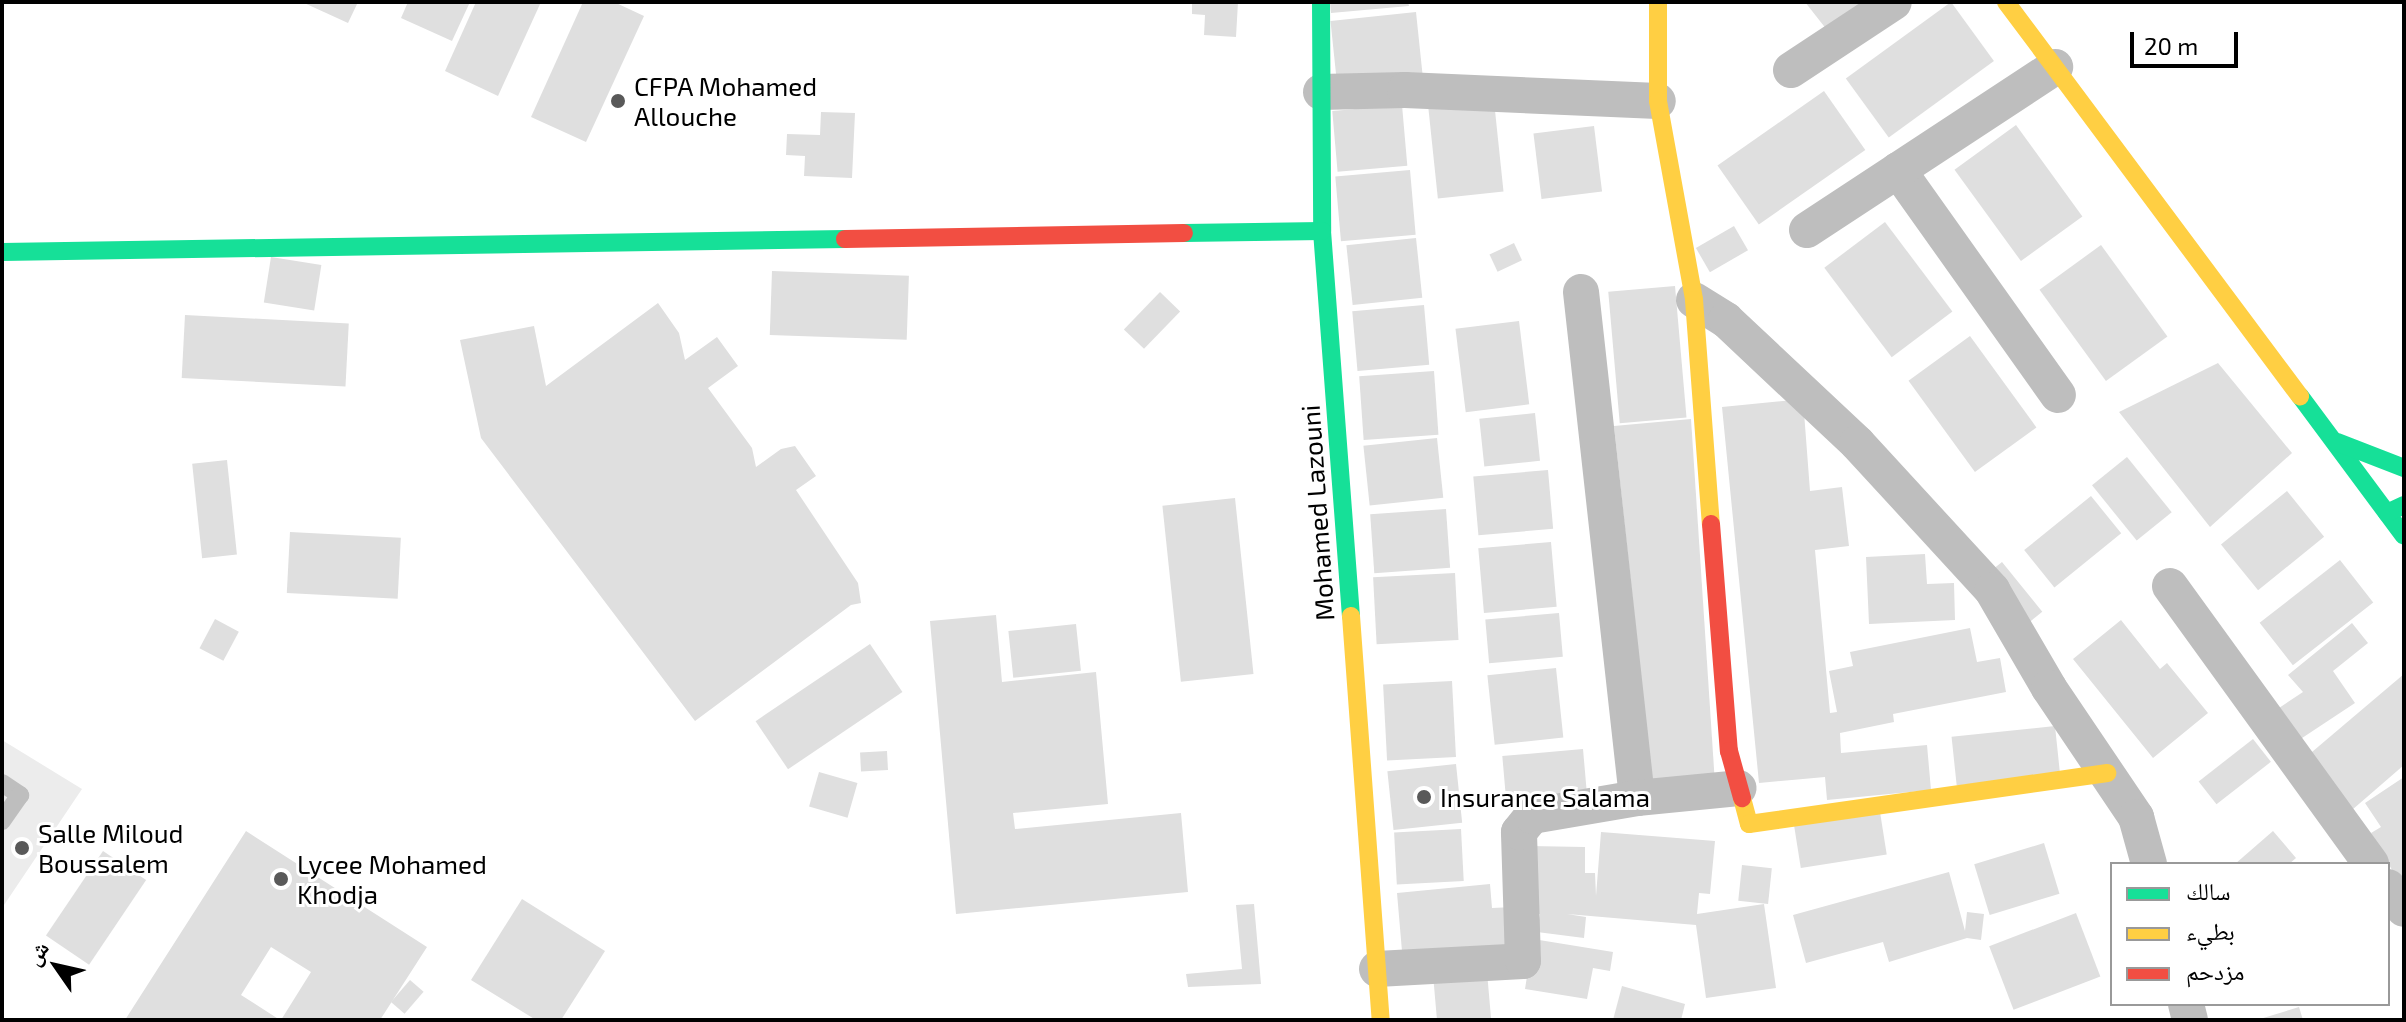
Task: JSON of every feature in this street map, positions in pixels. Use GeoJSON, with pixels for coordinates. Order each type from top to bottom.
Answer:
{"type":"FeatureCollection","features":[{"type":"Feature","properties":{"kind":"main road","name":"Mohamed Lazouni"},"geometry":{"type":"LineString","coordinates":[[1321,2],[1322,231],[1381,1020]]}},
{"type":"Feature","properties":{"kind":"main road"},"geometry":{"type":"LineString","coordinates":[[1658,2],[1658,101],[1694,300],[1729,751],[1749,824],[2107,773]]}},
{"type":"Feature","properties":{"kind":"main road"},"geometry":{"type":"LineString","coordinates":[[2006,2],[2337,442],[2404,536]]}},
{"type":"Feature","properties":{"kind":"main road"},"geometry":{"type":"LineString","coordinates":[[2,252],[1322,231]]}},
{"type":"Feature","properties":{"kind":"main road"},"geometry":{"type":"LineString","coordinates":[[2337,442],[2404,468]]}},
{"type":"Feature","properties":{"kind":"main road"},"geometry":{"type":"LineString","coordinates":[[2387,513],[2404,505]]}},
{"type":"Feature","properties":{"kind":"street"},"geometry":{"type":"LineString","coordinates":[[1791,70],[1894,2]]}},
{"type":"Feature","properties":{"kind":"street"},"geometry":{"type":"LineString","coordinates":[[1807,230],[2055,67]]}},
{"type":"Feature","properties":{"kind":"street"},"geometry":{"type":"LineString","coordinates":[[1321,92],[1405,90],[1658,101]]}},
{"type":"Feature","properties":{"kind":"street"},"geometry":{"type":"LineString","coordinates":[[1898,170],[2058,395]]}},
{"type":"Feature","properties":{"kind":"street"},"geometry":{"type":"LineString","coordinates":[[1581,292],[1637,798]]}},
{"type":"Feature","properties":{"kind":"street"},"geometry":{"type":"LineString","coordinates":[[1694,300],[1726,320],[1857,443],[1992,590],[2136,817],[2148,862]]}},
{"type":"Feature","properties":{"kind":"street"},"geometry":{"type":"LineString","coordinates":[[2170,586],[2370,862]]}},
{"type":"Feature","properties":{"kind":"street"},"geometry":{"type":"LineString","coordinates":[[1377,969],[1523,961],[1523,822],[1637,798],[1739,788]]}},
{"type":"Feature","properties":{"kind":"street"},"geometry":{"type":"LineString","coordinates":[[2390,890],[2404,909]]}},
{"type":"Feature","properties":{"kind":"lane"},"geometry":{"type":"LineString","coordinates":[[2,783],[20,795],[2,821]]}},
{"type":"Feature","properties":{"kind":"shaded area","name":"Salle Miloud Boussalem"},"geometry":{"type":"Polygon","coordinates":[[[2,740],[82,789],[2,908],[2,740]]]}},
{"type":"Feature","properties":{"kind":"building"},"geometry":{"type":"Polygon","coordinates":[[[302,2],[358,2],[348,23],[302,2]]]}},
{"type":"Feature","properties":{"kind":"building"},"geometry":{"type":"Polygon","coordinates":[[[408,2],[470,2],[452,41],[401,18],[408,2]]]}},
{"type":"Feature","properties":{"kind":"building"},"geometry":{"type":"Polygon","coordinates":[[[476,2],[541,2],[498,96],[445,71],[476,2]]]}},
{"type":"Feature","properties":{"kind":"building"},"geometry":{"type":"Polygon","coordinates":[[[583,2],[614,2],[644,16],[586,142],[531,117],[583,2]]]}},
{"type":"Feature","properties":{"kind":"building"},"geometry":{"type":"Polygon","coordinates":[[[1192,2],[1238,2],[1236,37],[1204,35],[1205,15],[1192,14],[1192,2]]]}},
{"type":"Feature","properties":{"kind":"building"},"geometry":{"type":"Polygon","coordinates":[[[1330,2],[1408,2],[1409,6],[1331,13],[1330,2]]]}},
{"type":"Feature","properties":{"kind":"building"},"geometry":{"type":"Polygon","coordinates":[[[1805,2],[1863,2],[1827,30],[1805,2]]]}},
{"type":"Feature","properties":{"kind":"building"},"geometry":{"type":"Polygon","coordinates":[[[1951,2],[1994,61],[1889,137],[1846,78],[1951,2]]]}},
{"type":"Feature","properties":{"kind":"building"},"geometry":{"type":"Polygon","coordinates":[[[1416,12],[1422,74],[1337,83],[1330,21],[1416,12]]]}},
{"type":"Feature","properties":{"kind":"building"},"geometry":{"type":"Polygon","coordinates":[[[1824,91],[1865,150],[1759,225],[1718,166],[1824,91]]]}},
{"type":"Feature","properties":{"kind":"building"},"geometry":{"type":"Polygon","coordinates":[[[1494,101],[1504,192],[1438,198],[1428,108],[1494,101]]]}},
{"type":"Feature","properties":{"kind":"building"},"geometry":{"type":"Polygon","coordinates":[[[1402,105],[1407,166],[1338,172],[1332,111],[1402,105]]]}},
{"type":"Feature","properties":{"kind":"building"},"geometry":{"type":"Polygon","coordinates":[[[821,112],[855,113],[852,178],[804,176],[805,156],[786,155],[787,134],[820,135],[821,112]]]}},
{"type":"Feature","properties":{"kind":"building"},"geometry":{"type":"Polygon","coordinates":[[[2016,125],[2082,216],[2021,261],[1955,170],[2016,125]]]}},
{"type":"Feature","properties":{"kind":"building"},"geometry":{"type":"Polygon","coordinates":[[[1594,126],[1602,192],[1541,199],[1533,133],[1594,126]]]}},
{"type":"Feature","properties":{"kind":"building"},"geometry":{"type":"Polygon","coordinates":[[[1410,170],[1416,235],[1341,241],[1335,177],[1410,170]]]}},
{"type":"Feature","properties":{"kind":"building"},"geometry":{"type":"Polygon","coordinates":[[[1885,222],[1952,311],[1892,357],[1824,268],[1885,222]]]}},
{"type":"Feature","properties":{"kind":"building"},"geometry":{"type":"Polygon","coordinates":[[[1734,226],[1748,250],[1710,272],[1696,248],[1734,226]]]}},
{"type":"Feature","properties":{"kind":"building"},"geometry":{"type":"Polygon","coordinates":[[[1416,238],[1422,298],[1353,305],[1346,245],[1416,238]]]}},
{"type":"Feature","properties":{"kind":"building"},"geometry":{"type":"Polygon","coordinates":[[[1514,243],[1522,260],[1498,272],[1490,254],[1514,243]]]}},
{"type":"Feature","properties":{"kind":"building"},"geometry":{"type":"Polygon","coordinates":[[[2101,245],[2167,336],[2106,381],[2040,290],[2101,245]]]}},
{"type":"Feature","properties":{"kind":"building"},"geometry":{"type":"Polygon","coordinates":[[[271,257],[321,265],[314,310],[264,302],[271,257]]]}},
{"type":"Feature","properties":{"kind":"building"},"geometry":{"type":"Polygon","coordinates":[[[772,271],[909,276],[907,340],[770,335],[772,271]]]}},
{"type":"Feature","properties":{"kind":"building"},"geometry":{"type":"Polygon","coordinates":[[[1675,286],[1687,417],[1620,423],[1608,292],[1675,286]]]}},
{"type":"Feature","properties":{"kind":"building"},"geometry":{"type":"Polygon","coordinates":[[[1160,292],[1180,311],[1144,349],[1124,329],[1160,292]]]}},
{"type":"Feature","properties":{"kind":"building"},"geometry":{"type":"Polygon","coordinates":[[[658,303],[679,333],[685,360],[717,337],[738,366],[708,388],[752,448],[756,467],[781,449],[795,446],[816,476],[796,490],[858,583],[861,603],[851,605],[695,721],[481,438],[460,340],[534,326],[546,386],[658,303]]]}},
{"type":"Feature","properties":{"kind":"building"},"geometry":{"type":"Polygon","coordinates":[[[1424,305],[1429,365],[1358,371],[1352,311],[1424,305]]]}},
{"type":"Feature","properties":{"kind":"building"},"geometry":{"type":"Polygon","coordinates":[[[185,315],[349,324],[345,386],[182,378],[185,315]]]}},
{"type":"Feature","properties":{"kind":"building"},"geometry":{"type":"Polygon","coordinates":[[[1519,321],[1529,404],[1466,412],[1455,329],[1519,321]]]}},
{"type":"Feature","properties":{"kind":"building"},"geometry":{"type":"Polygon","coordinates":[[[1970,336],[2036,427],[1975,472],[1909,381],[1970,336]]]}},
{"type":"Feature","properties":{"kind":"building"},"geometry":{"type":"Polygon","coordinates":[[[2218,363],[2292,453],[2210,527],[2119,412],[2218,363]]]}},
{"type":"Feature","properties":{"kind":"building"},"geometry":{"type":"Polygon","coordinates":[[[1434,371],[1438,435],[1364,440],[1359,376],[1434,371]]]}},
{"type":"Feature","properties":{"kind":"building"},"geometry":{"type":"Polygon","coordinates":[[[1803,399],[1810,491],[1842,487],[1849,546],[1815,550],[1830,713],[1837,712],[1829,671],[1853,666],[1850,652],[1970,628],[1977,662],[2000,658],[2006,692],[1893,714],[1894,722],[1840,733],[1841,753],[1927,745],[1931,790],[1827,800],[1825,777],[1759,783],[1722,407],[1803,399]]]}},
{"type":"Feature","properties":{"kind":"building"},"geometry":{"type":"Polygon","coordinates":[[[1535,413],[1540,461],[1484,467],[1479,419],[1535,413]]]}},
{"type":"Feature","properties":{"kind":"building"},"geometry":{"type":"Polygon","coordinates":[[[1691,419],[1715,784],[1653,790],[1614,426],[1691,419]]]}},
{"type":"Feature","properties":{"kind":"building"},"geometry":{"type":"Polygon","coordinates":[[[1437,438],[1443,498],[1370,505],[1363,446],[1437,438]]]}},
{"type":"Feature","properties":{"kind":"building"},"geometry":{"type":"Polygon","coordinates":[[[2127,457],[2172,512],[2137,540],[2092,485],[2127,457]]]}},
{"type":"Feature","properties":{"kind":"building"},"geometry":{"type":"Polygon","coordinates":[[[227,460],[237,554],[202,558],[192,464],[227,460]]]}},
{"type":"Feature","properties":{"kind":"building"},"geometry":{"type":"Polygon","coordinates":[[[1548,470],[1553,529],[1478,535],[1473,477],[1548,470]]]}},
{"type":"Feature","properties":{"kind":"building"},"geometry":{"type":"Polygon","coordinates":[[[2287,491],[2324,537],[2258,590],[2221,544],[2287,491]]]}},
{"type":"Feature","properties":{"kind":"building"},"geometry":{"type":"Polygon","coordinates":[[[2091,496],[2121,533],[2054,587],[2024,550],[2091,496]]]}},
{"type":"Feature","properties":{"kind":"building"},"geometry":{"type":"Polygon","coordinates":[[[1235,498],[1254,674],[1181,682],[1162,506],[1235,498]]]}},
{"type":"Feature","properties":{"kind":"building"},"geometry":{"type":"Polygon","coordinates":[[[1446,509],[1450,568],[1374,573],[1370,514],[1446,509]]]}},
{"type":"Feature","properties":{"kind":"building"},"geometry":{"type":"Polygon","coordinates":[[[290,532],[401,538],[398,599],[287,593],[290,532]]]}},
{"type":"Feature","properties":{"kind":"building"},"geometry":{"type":"Polygon","coordinates":[[[1551,542],[1557,607],[1484,613],[1478,548],[1551,542]]]}},
{"type":"Feature","properties":{"kind":"building"},"geometry":{"type":"Polygon","coordinates":[[[1925,554],[1927,584],[1954,583],[1955,620],[1869,624],[1866,557],[1925,554]]]}},
{"type":"Feature","properties":{"kind":"building"},"geometry":{"type":"Polygon","coordinates":[[[2340,560],[2373,603],[2293,665],[2260,623],[2340,560]]]}},
{"type":"Feature","properties":{"kind":"building"},"geometry":{"type":"Polygon","coordinates":[[[2002,562],[2042,612],[2030,622],[1990,572],[2002,562]]]}},
{"type":"Feature","properties":{"kind":"building"},"geometry":{"type":"Polygon","coordinates":[[[1455,573],[1459,640],[1377,644],[1373,577],[1455,573]]]}},
{"type":"Feature","properties":{"kind":"building"},"geometry":{"type":"Polygon","coordinates":[[[1559,613],[1563,657],[1489,663],[1485,619],[1559,613]]]}},
{"type":"Feature","properties":{"kind":"building"},"geometry":{"type":"Polygon","coordinates":[[[996,615],[1002,682],[1096,672],[1108,804],[1013,813],[1015,829],[1181,813],[1188,892],[956,914],[930,621],[996,615]]]}},
{"type":"Feature","properties":{"kind":"building"},"geometry":{"type":"Polygon","coordinates":[[[215,619],[239,632],[223,661],[200,648],[215,619]]]}},
{"type":"Feature","properties":{"kind":"building"},"geometry":{"type":"Polygon","coordinates":[[[2121,620],[2160,669],[2167,663],[2208,713],[2153,758],[2073,659],[2121,620]]]}},
{"type":"Feature","properties":{"kind":"building"},"geometry":{"type":"Polygon","coordinates":[[[2352,623],[2368,643],[2333,671],[2355,703],[2293,744],[2273,712],[2303,692],[2288,675],[2352,623]]]}},
{"type":"Feature","properties":{"kind":"building"},"geometry":{"type":"Polygon","coordinates":[[[1076,624],[1081,671],[1013,678],[1008,631],[1076,624]]]}},
{"type":"Feature","properties":{"kind":"building"},"geometry":{"type":"Polygon","coordinates":[[[870,644],[902,692],[788,769],[756,721],[870,644]]]}},
{"type":"Feature","properties":{"kind":"building"},"geometry":{"type":"Polygon","coordinates":[[[1556,668],[1563,738],[1495,745],[1487,675],[1556,668]]]}},
{"type":"Feature","properties":{"kind":"building"},"geometry":{"type":"Polygon","coordinates":[[[2404,674],[2404,765],[2345,816],[2299,763],[2404,674]]]}},
{"type":"Feature","properties":{"kind":"building"},"geometry":{"type":"Polygon","coordinates":[[[1452,681],[1456,757],[1387,761],[1383,685],[1452,681]]]}},
{"type":"Feature","properties":{"kind":"building"},"geometry":{"type":"Polygon","coordinates":[[[2055,726],[2060,775],[1957,786],[1952,737],[2055,726]]]}},
{"type":"Feature","properties":{"kind":"building"},"geometry":{"type":"Polygon","coordinates":[[[2253,739],[2271,762],[2216,804],[2199,781],[2253,739]]]}},
{"type":"Feature","properties":{"kind":"building"},"geometry":{"type":"Polygon","coordinates":[[[1583,749],[1587,797],[1506,804],[1502,756],[1583,749]]]}},
{"type":"Feature","properties":{"kind":"building"},"geometry":{"type":"Polygon","coordinates":[[[887,751],[888,770],[861,771],[860,752],[887,751]]]}},
{"type":"Feature","properties":{"kind":"building","name":"Insurance Salama"},"geometry":{"type":"Polygon","coordinates":[[[1456,764],[1462,823],[1394,830],[1387,771],[1456,764]]]}},
{"type":"Feature","properties":{"kind":"building"},"geometry":{"type":"Polygon","coordinates":[[[819,772],[857,783],[848,818],[809,807],[819,772]]]}},
{"type":"Feature","properties":{"kind":"building"},"geometry":{"type":"Polygon","coordinates":[[[2404,777],[2404,891],[2371,833],[2381,827],[2365,803],[2404,777]]]}},
{"type":"Feature","properties":{"kind":"building"},"geometry":{"type":"Polygon","coordinates":[[[1880,812],[1887,854],[1801,868],[1794,826],[1880,812]]]}},
{"type":"Feature","properties":{"kind":"building"},"geometry":{"type":"Polygon","coordinates":[[[1461,829],[1464,881],[1397,884],[1394,833],[1461,829]]]}},
{"type":"Feature","properties":{"kind":"building"},"geometry":{"type":"Polygon","coordinates":[[[246,831],[427,947],[380,1020],[281,1020],[311,972],[271,947],[241,995],[280,1020],[125,1020],[246,831]]]}},
{"type":"Feature","properties":{"kind":"building"},"geometry":{"type":"Polygon","coordinates":[[[2273,831],[2296,858],[2291,862],[2237,862],[2273,831]]]}},
{"type":"Feature","properties":{"kind":"building"},"geometry":{"type":"Polygon","coordinates":[[[1601,832],[1715,841],[1710,894],[1699,893],[1697,914],[1764,904],[1776,988],[1706,998],[1696,925],[1567,914],[1586,917],[1584,938],[1537,932],[1540,914],[1528,914],[1529,846],[1585,847],[1585,873],[1595,873],[1596,896],[1601,832]]]}},
{"type":"Feature","properties":{"kind":"building"},"geometry":{"type":"Polygon","coordinates":[[[2044,843],[2059,894],[1990,915],[1974,864],[2044,843]]]}},
{"type":"Feature","properties":{"kind":"building"},"geometry":{"type":"Polygon","coordinates":[[[103,851],[146,880],[89,965],[46,936],[103,851]]]}},
{"type":"Feature","properties":{"kind":"building"},"geometry":{"type":"Polygon","coordinates":[[[1742,865],[1772,868],[1768,904],[1738,901],[1742,865]]]}},
{"type":"Feature","properties":{"kind":"building"},"geometry":{"type":"Polygon","coordinates":[[[1949,872],[1965,931],[1967,912],[1984,914],[1981,940],[1967,938],[1889,962],[1883,942],[1806,963],[1793,915],[1949,872]]]}},
{"type":"Feature","properties":{"kind":"building"},"geometry":{"type":"Polygon","coordinates":[[[1490,884],[1492,908],[1513,907],[1517,951],[1403,963],[1397,893],[1490,884]]]}},
{"type":"Feature","properties":{"kind":"building"},"geometry":{"type":"Polygon","coordinates":[[[522,899],[605,951],[561,1020],[536,1020],[471,980],[522,899]]]}},
{"type":"Feature","properties":{"kind":"building"},"geometry":{"type":"Polygon","coordinates":[[[1254,904],[1261,984],[1188,987],[1186,974],[1242,969],[1236,905],[1254,904]]]}},
{"type":"Feature","properties":{"kind":"building"},"geometry":{"type":"Polygon","coordinates":[[[2076,913],[2100,976],[2014,1010],[1989,946],[2076,913]]]}},
{"type":"Feature","properties":{"kind":"building"},"geometry":{"type":"Polygon","coordinates":[[[1533,939],[1613,952],[1610,971],[1593,968],[1587,999],[1525,989],[1533,939]]]}},
{"type":"Feature","properties":{"kind":"building"},"geometry":{"type":"Polygon","coordinates":[[[1487,972],[1491,1020],[1437,1020],[1433,977],[1487,972]]]}},
{"type":"Feature","properties":{"kind":"building"},"geometry":{"type":"Polygon","coordinates":[[[410,980],[424,992],[405,1014],[391,1002],[410,980]]]}},
{"type":"Feature","properties":{"kind":"building"},"geometry":{"type":"Polygon","coordinates":[[[1622,986],[1685,1004],[1681,1020],[1613,1020],[1622,986]]]}},
{"type":"Feature","properties":{"kind":"building"},"geometry":{"type":"Polygon","coordinates":[[[2299,1007],[2303,1020],[2260,1020],[2260,1019],[2299,1007]]]}},
{"type":"Feature","properties":{"kind":"traffic: fast"},"geometry":{"type":"LineString","coordinates":[[1321,2],[1322,231],[1351,616]]}},
{"type":"Feature","properties":{"kind":"traffic: fast"},"geometry":{"type":"LineString","coordinates":[[1184,233],[1322,231]]}},
{"type":"Feature","properties":{"kind":"traffic: fast"},"geometry":{"type":"LineString","coordinates":[[2,252],[845,239]]}},
{"type":"Feature","properties":{"kind":"traffic: fast"},"geometry":{"type":"LineString","coordinates":[[2300,396],[2404,536]]}},
{"type":"Feature","properties":{"kind":"traffic: fast"},"geometry":{"type":"LineString","coordinates":[[2337,442],[2404,468]]}},
{"type":"Feature","properties":{"kind":"traffic: fast"},"geometry":{"type":"LineString","coordinates":[[2387,513],[2404,505]]}},
{"type":"Feature","properties":{"kind":"traffic: slow"},"geometry":{"type":"LineString","coordinates":[[1658,2],[1658,101],[1694,300],[1711,524]]}},
{"type":"Feature","properties":{"kind":"traffic: slow"},"geometry":{"type":"LineString","coordinates":[[2006,2],[2300,396]]}},
{"type":"Feature","properties":{"kind":"traffic: slow"},"geometry":{"type":"LineString","coordinates":[[1351,616],[1381,1020]]}},
{"type":"Feature","properties":{"kind":"traffic: slow"},"geometry":{"type":"LineString","coordinates":[[1742,798],[1749,824],[2107,773]]}},
{"type":"Feature","properties":{"kind":"traffic: jam"},"geometry":{"type":"LineString","coordinates":[[845,239],[1184,233]]}},
{"type":"Feature","properties":{"kind":"traffic: jam"},"geometry":{"type":"LineString","coordinates":[[1711,524],[1729,751],[1742,798]]}},
{"type":"Feature","properties":{"kind":"place","name":"CFPA Mohamed Allouche"},"geometry":{"type":"Point","coordinates":[618,101]}},
{"type":"Feature","properties":{"kind":"place","name":"Insurance Salama"},"geometry":{"type":"Point","coordinates":[1424,797]}},
{"type":"Feature","properties":{"kind":"place","name":"Salle Miloud Boussalem"},"geometry":{"type":"Point","coordinates":[22,848]}},
{"type":"Feature","properties":{"kind":"place","name":"Lycee Mohamed Khodja"},"geometry":{"type":"Point","coordinates":[281,879]}}]}
